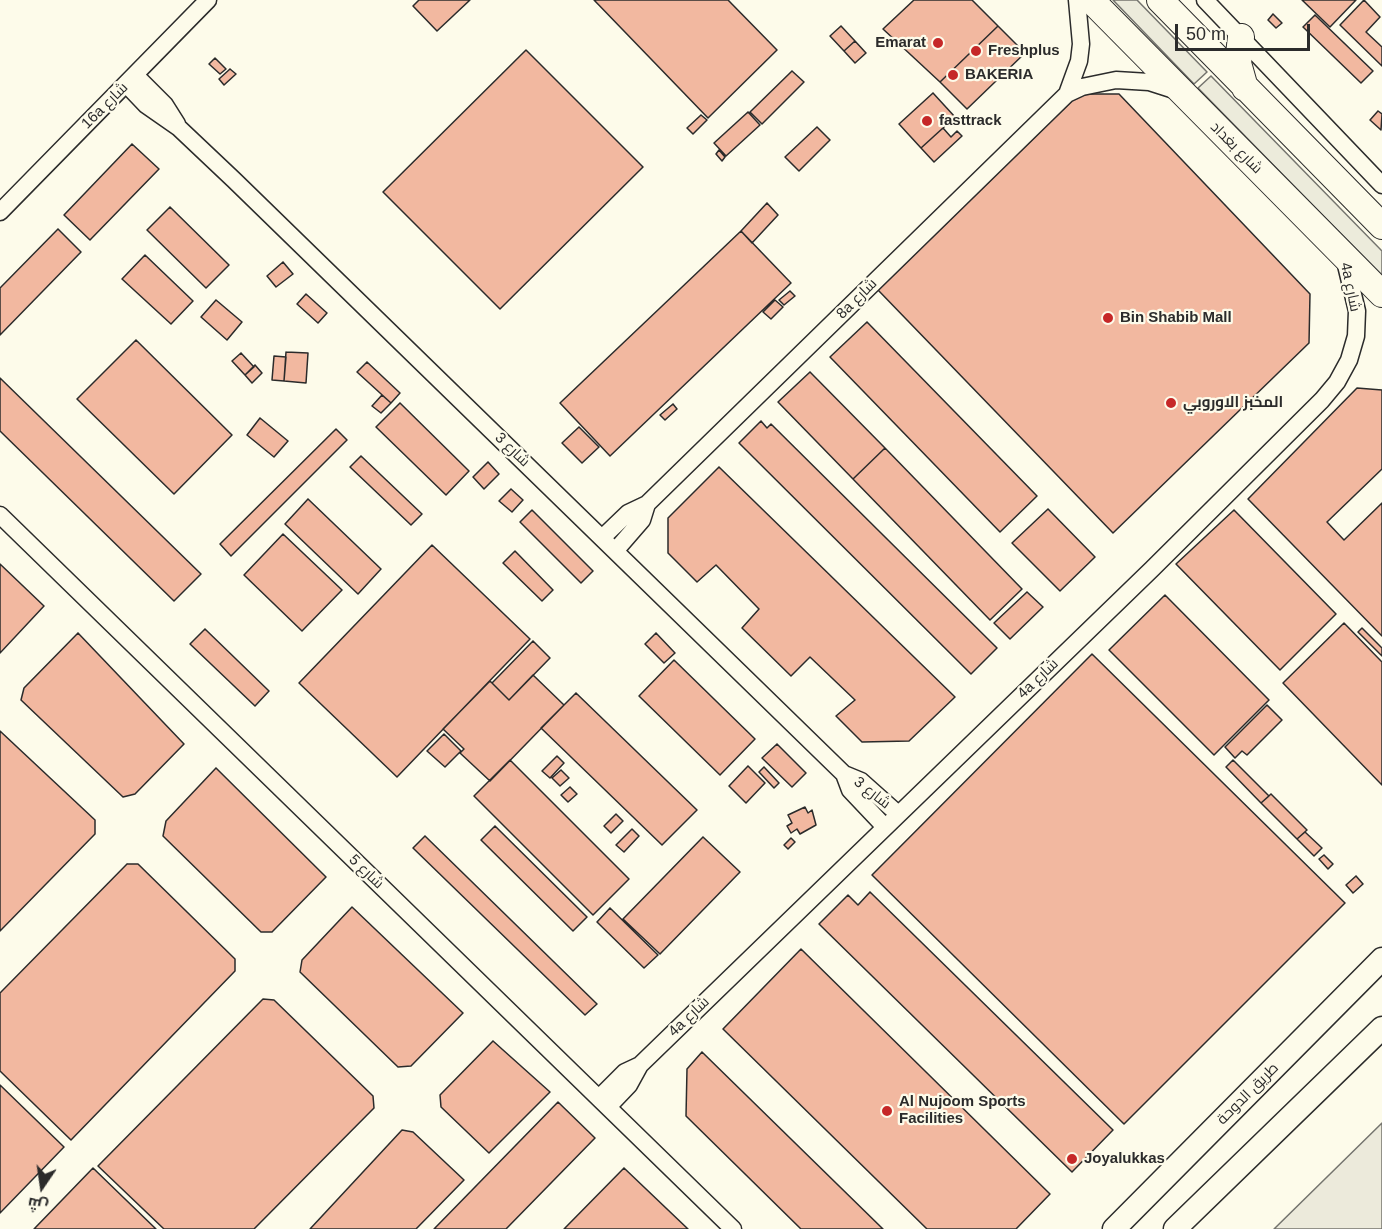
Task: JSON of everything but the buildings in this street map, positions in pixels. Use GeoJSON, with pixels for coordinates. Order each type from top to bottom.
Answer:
{"type":"FeatureCollection","features":[{"type":"Feature","properties":{"kind":"main road","name":"شارع بغداد"},"geometry":{"type":"LineString","coordinates":[[1091,0],[1382,294]]}},
{"type":"Feature","properties":{"kind":"main road"},"geometry":{"type":"LineString","coordinates":[[1160,0],[1382,226]]}},
{"type":"Feature","properties":{"kind":"main road"},"geometry":{"type":"LineString","coordinates":[[1241,37],[1238,63],[1246,88]]}},
{"type":"Feature","properties":{"kind":"main road","name":"طريق الدوحة"},"geometry":{"type":"LineString","coordinates":[[1114,1229],[1382,959]]}},
{"type":"Feature","properties":{"kind":"main road"},"geometry":{"type":"LineString","coordinates":[[1174,1229],[1382,1028]]}},
{"type":"Feature","properties":{"kind":"street","name":"16a شارع"},"geometry":{"type":"LineString","coordinates":[[0,212],[208,0]]}},
{"type":"Feature","properties":{"kind":"street","name":"8a شارع"},"geometry":{"type":"LineString","coordinates":[[1067,94],[1079,61],[1081,44],[1077,0]]}},
{"type":"Feature","properties":{"kind":"street"},"geometry":{"type":"LineString","coordinates":[[1205,0],[1382,185]]}},
{"type":"Feature","properties":{"kind":"street","name":"شارع 3"},"geometry":{"type":"LineString","coordinates":[[131,80],[165,105],[179,128],[603,537],[844,774],[857,798],[885,827]]}},
{"type":"Feature","properties":{"kind":"street","name":"8a شارع"},"geometry":{"type":"LineString","coordinates":[[603,537],[628,513],[647,504],[1067,94],[1082,87],[1116,80],[1149,82],[1181,92]]}},
{"type":"Feature","properties":{"kind":"street","name":"4a شارع"},"geometry":{"type":"LineString","coordinates":[[604,1102],[630,1085],[640,1065],[1152,569],[1337,382],[1349,360],[1356,336],[1357,311],[1343,254]]}},
{"type":"Feature","properties":{"kind":"street","name":"8a شارع"},"geometry":{"type":"LineString","coordinates":[[616,550],[642,520],[647,504]]}},
{"type":"Feature","properties":{"kind":"street","name":"شارع 5"},"geometry":{"type":"LineString","coordinates":[[0,515],[733,1229]]}},
{"type":"Feature","properties":{"kind":"street","name":"شارع 3"},"geometry":{"type":"LineString","coordinates":[[844,774],[861,781],[898,814]]}},
{"type":"Feature","properties":{"kind":"shaded area"},"geometry":{"type":"Polygon","coordinates":[[[1113,0],[1137,0],[1207,72],[1194,84],[1113,0]]]}},
{"type":"Feature","properties":{"kind":"shaded area"},"geometry":{"type":"Polygon","coordinates":[[[1211,76],[1382,251],[1382,276],[1198,88],[1211,76]]]}},
{"type":"Feature","properties":{"kind":"shaded area"},"geometry":{"type":"Polygon","coordinates":[[[1382,1123],[1382,1229],[1274,1229],[1382,1123]]]}},
{"type":"Feature","properties":{"kind":"place","name":"Emarat"},"geometry":{"type":"Point","coordinates":[938,43]}},
{"type":"Feature","properties":{"kind":"place","name":"Freshplus"},"geometry":{"type":"Point","coordinates":[976,51]}},
{"type":"Feature","properties":{"kind":"place","name":"BAKERIA"},"geometry":{"type":"Point","coordinates":[953,75]}},
{"type":"Feature","properties":{"kind":"place","name":"fasttrack"},"geometry":{"type":"Point","coordinates":[927,121]}},
{"type":"Feature","properties":{"kind":"place","name":"Bin Shabib Mall"},"geometry":{"type":"Point","coordinates":[1108,318]}},
{"type":"Feature","properties":{"kind":"place","name":"المخبز الاوروبي"},"geometry":{"type":"Point","coordinates":[1171,403]}},
{"type":"Feature","properties":{"kind":"place","name":"Al Nujoom Sports Facilities"},"geometry":{"type":"Point","coordinates":[887,1111]}},
{"type":"Feature","properties":{"kind":"place","name":"Joyalukkas"},"geometry":{"type":"Point","coordinates":[1072,1159]}}]}
